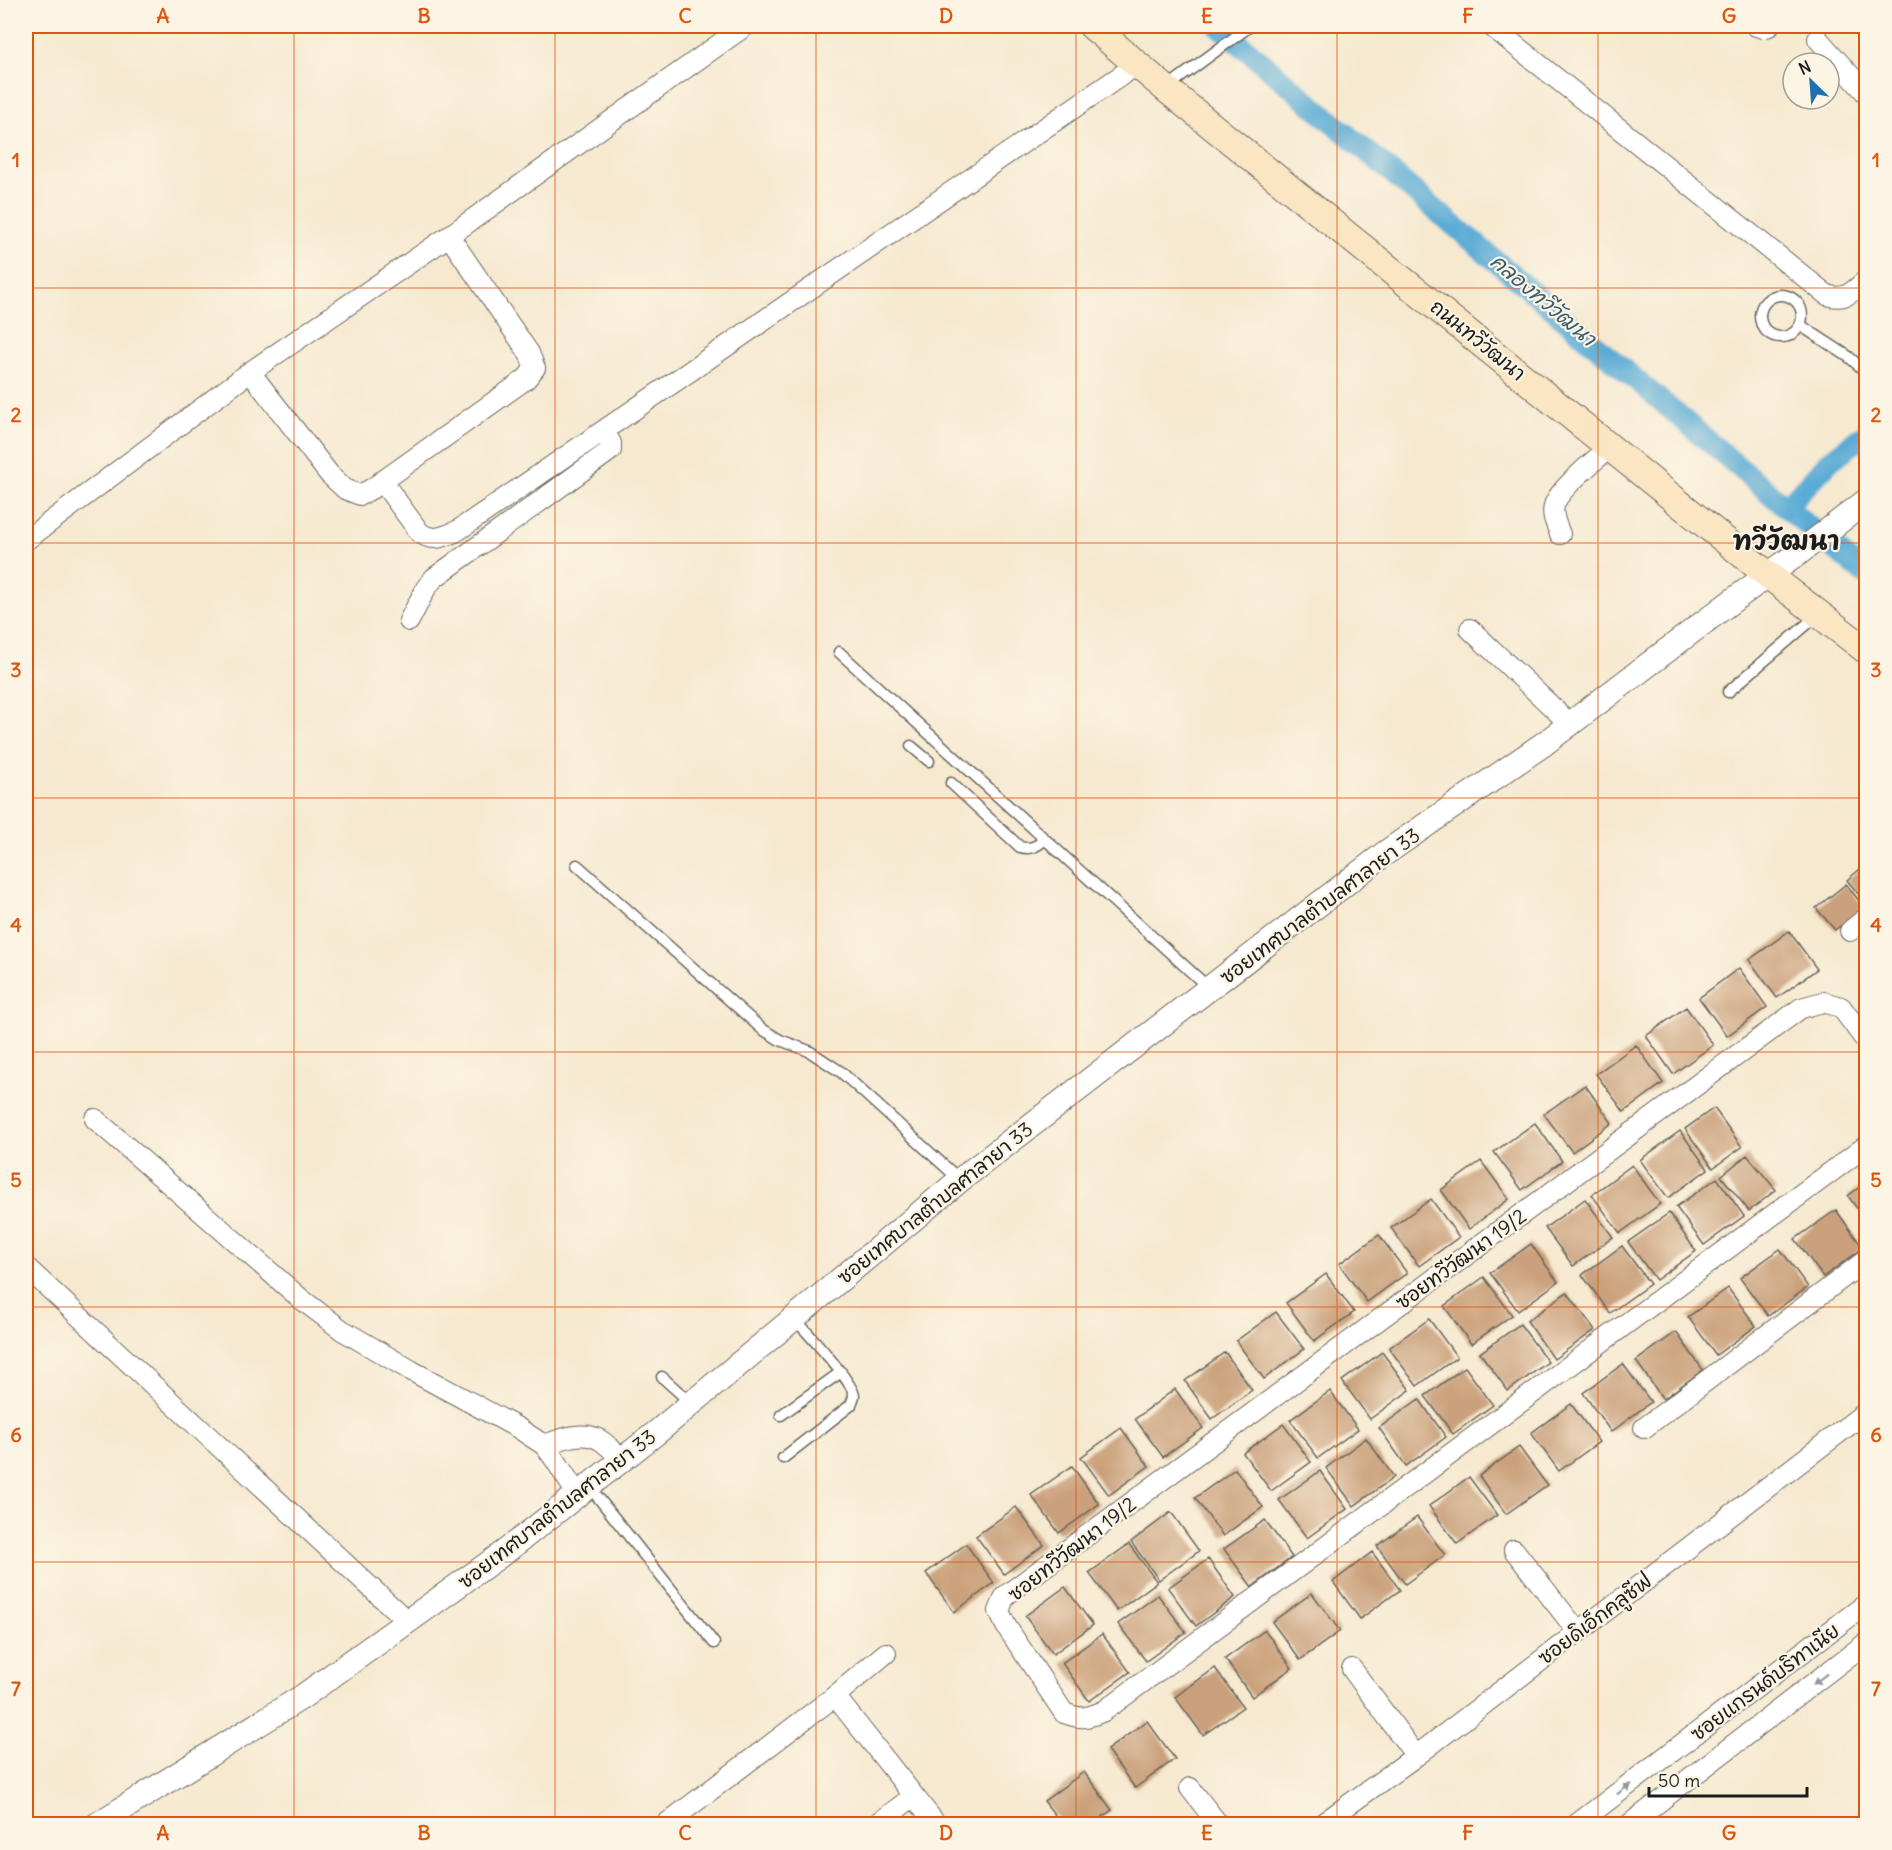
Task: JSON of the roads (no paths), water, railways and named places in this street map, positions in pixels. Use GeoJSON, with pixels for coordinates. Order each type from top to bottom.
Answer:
{"type":"FeatureCollection","features":[{"type":"Feature","properties":{"kind":"main road","name":"ถนนทวีวัฒนา"},"geometry":{"type":"LineString","coordinates":[[1092,26],[1165,88],[1768,575],[1866,650]]}},
{"type":"Feature","properties":{"kind":"street"},"geometry":{"type":"LineString","coordinates":[[26,540],[250,372],[449,236],[745,26]]}},
{"type":"Feature","properties":{"kind":"street"},"geometry":{"type":"LineString","coordinates":[[1491,26],[1827,295],[1837,298],[1848,295],[1866,280]]}},
{"type":"Feature","properties":{"kind":"street"},"geometry":{"type":"LineString","coordinates":[[1756,26],[1763,28],[1769,26]]}},
{"type":"Feature","properties":{"kind":"street"},"geometry":{"type":"LineString","coordinates":[[1818,39],[1866,93]]}},
{"type":"Feature","properties":{"kind":"street"},"geometry":{"type":"LineString","coordinates":[[382,481],[420,533],[428,538],[440,538],[457,531],[1138,64]]}},
{"type":"Feature","properties":{"kind":"street"},"geometry":{"type":"LineString","coordinates":[[250,372],[329,474],[345,489],[360,495],[382,481],[526,379],[535,368],[529,353],[449,236]]}},
{"type":"Feature","properties":{"kind":"street"},"geometry":{"type":"LineString","coordinates":[[409,621],[426,588],[434,578],[611,450],[611,443],[604,431]]}},
{"type":"Feature","properties":{"kind":"street"},"geometry":{"type":"LineString","coordinates":[[1560,534],[1554,520],[1554,506],[1560,492],[1610,447]]}},
{"type":"Feature","properties":{"kind":"street","name":"ซอยเทศบาลตำบลศาลายา 33"},"geometry":{"type":"LineString","coordinates":[[98,1824],[302,1697],[506,1551],[622,1460],[960,1180],[1384,854],[1570,724],[1866,501]]}},
{"type":"Feature","properties":{"kind":"street"},"geometry":{"type":"LineString","coordinates":[[1470,629],[1570,724]]}},
{"type":"Feature","properties":{"kind":"street"},"geometry":{"type":"LineString","coordinates":[[1850,931],[1866,918]]}},
{"type":"Feature","properties":{"kind":"street","name":"ซอยทวีวัฒนา 19/2"},"geometry":{"type":"LineString","coordinates":[[1866,1041],[1841,1008],[1823,1002],[1802,1008],[1005,1596],[999,1611],[1006,1626],[1064,1713],[1078,1719],[1104,1711],[1866,1146]]}},
{"type":"Feature","properties":{"kind":"street"},"geometry":{"type":"LineString","coordinates":[[95,1119],[301,1299],[342,1330],[518,1428],[544,1446],[583,1490]]}},
{"type":"Feature","properties":{"kind":"street"},"geometry":{"type":"LineString","coordinates":[[1644,1428],[1866,1260]]}},
{"type":"Feature","properties":{"kind":"street"},"geometry":{"type":"LineString","coordinates":[[26,1267],[408,1622]]}},
{"type":"Feature","properties":{"kind":"street","name":"ซอยดิเอ็กคลูซีฟ"},"geometry":{"type":"LineString","coordinates":[[1322,1824],[1866,1412]]}},
{"type":"Feature","properties":{"kind":"street"},"geometry":{"type":"LineString","coordinates":[[544,1446],[583,1435],[599,1439],[622,1460]]}},
{"type":"Feature","properties":{"kind":"street"},"geometry":{"type":"LineString","coordinates":[[1514,1550],[1578,1632]]}},
{"type":"Feature","properties":{"kind":"street","name":"ซอยแกรนด์บริทาเนีย"},"geometry":{"type":"LineString","coordinates":[[1577,1824],[1866,1604]]}},
{"type":"Feature","properties":{"kind":"street","name":"ซอยแกรนด์บริทาเนีย"},"geometry":{"type":"LineString","coordinates":[[1630,1824],[1866,1643]]}},
{"type":"Feature","properties":{"kind":"street"},"geometry":{"type":"LineString","coordinates":[[666,1824],[835,1696],[886,1653]]}},
{"type":"Feature","properties":{"kind":"street"},"geometry":{"type":"LineString","coordinates":[[1352,1669],[1416,1755]]}},
{"type":"Feature","properties":{"kind":"street"},"geometry":{"type":"LineString","coordinates":[[835,1696],[936,1824]]}},
{"type":"Feature","properties":{"kind":"street"},"geometry":{"type":"LineString","coordinates":[[1190,1788],[1218,1824]]}},
{"type":"Feature","properties":{"kind":"street"},"geometry":{"type":"LineString","coordinates":[[877,1824],[914,1796]]}},
{"type":"Feature","properties":{"kind":"lane"},"geometry":{"type":"LineString","coordinates":[[1165,88],[1250,26]]}},
{"type":"Feature","properties":{"kind":"lane"},"geometry":{"type":"LineString","coordinates":[[1782,294],[1790,296],[1797,301],[1801,309],[1800,325],[1788,336],[1771,335],[1760,323],[1761,306],[1773,296],[1782,294]]}},
{"type":"Feature","properties":{"kind":"lane"},"geometry":{"type":"LineString","coordinates":[[1800,325],[1850,357],[1866,372]]}},
{"type":"Feature","properties":{"kind":"lane"},"geometry":{"type":"LineString","coordinates":[[1728,692],[1820,613]]}},
{"type":"Feature","properties":{"kind":"lane"},"geometry":{"type":"LineString","coordinates":[[839,652],[1210,989]]}},
{"type":"Feature","properties":{"kind":"lane"},"geometry":{"type":"LineString","coordinates":[[911,746],[929,761]]}},
{"type":"Feature","properties":{"kind":"lane"},"geometry":{"type":"LineString","coordinates":[[951,783],[1020,847],[1036,846],[1045,839]]}},
{"type":"Feature","properties":{"kind":"lane"},"geometry":{"type":"LineString","coordinates":[[577,865],[762,1029],[780,1040],[809,1051],[841,1072],[960,1180]]}},
{"type":"Feature","properties":{"kind":"lane"},"geometry":{"type":"LineString","coordinates":[[783,1458],[851,1405],[855,1396],[841,1372],[794,1318]]}},
{"type":"Feature","properties":{"kind":"lane"},"geometry":{"type":"LineString","coordinates":[[781,1415],[841,1372]]}},
{"type":"Feature","properties":{"kind":"lane"},"geometry":{"type":"LineString","coordinates":[[662,1377],[691,1403]]}},
{"type":"Feature","properties":{"kind":"lane"},"geometry":{"type":"LineString","coordinates":[[583,1490],[714,1643]]}},
{"type":"Feature","properties":{"kind":"waterway","name":"คลองทวีวัฒนา"},"geometry":{"type":"LineString","coordinates":[[1219,26],[1866,575]]}},
{"type":"Feature","properties":{"kind":"waterway"},"geometry":{"type":"LineString","coordinates":[[1786,507],[1831,460],[1866,433]]}},
{"type":"Feature","properties":{"kind":"district","name":"ทวีวัฒนา"},"geometry":{"type":"Point","coordinates":[1786,541]}}]}
